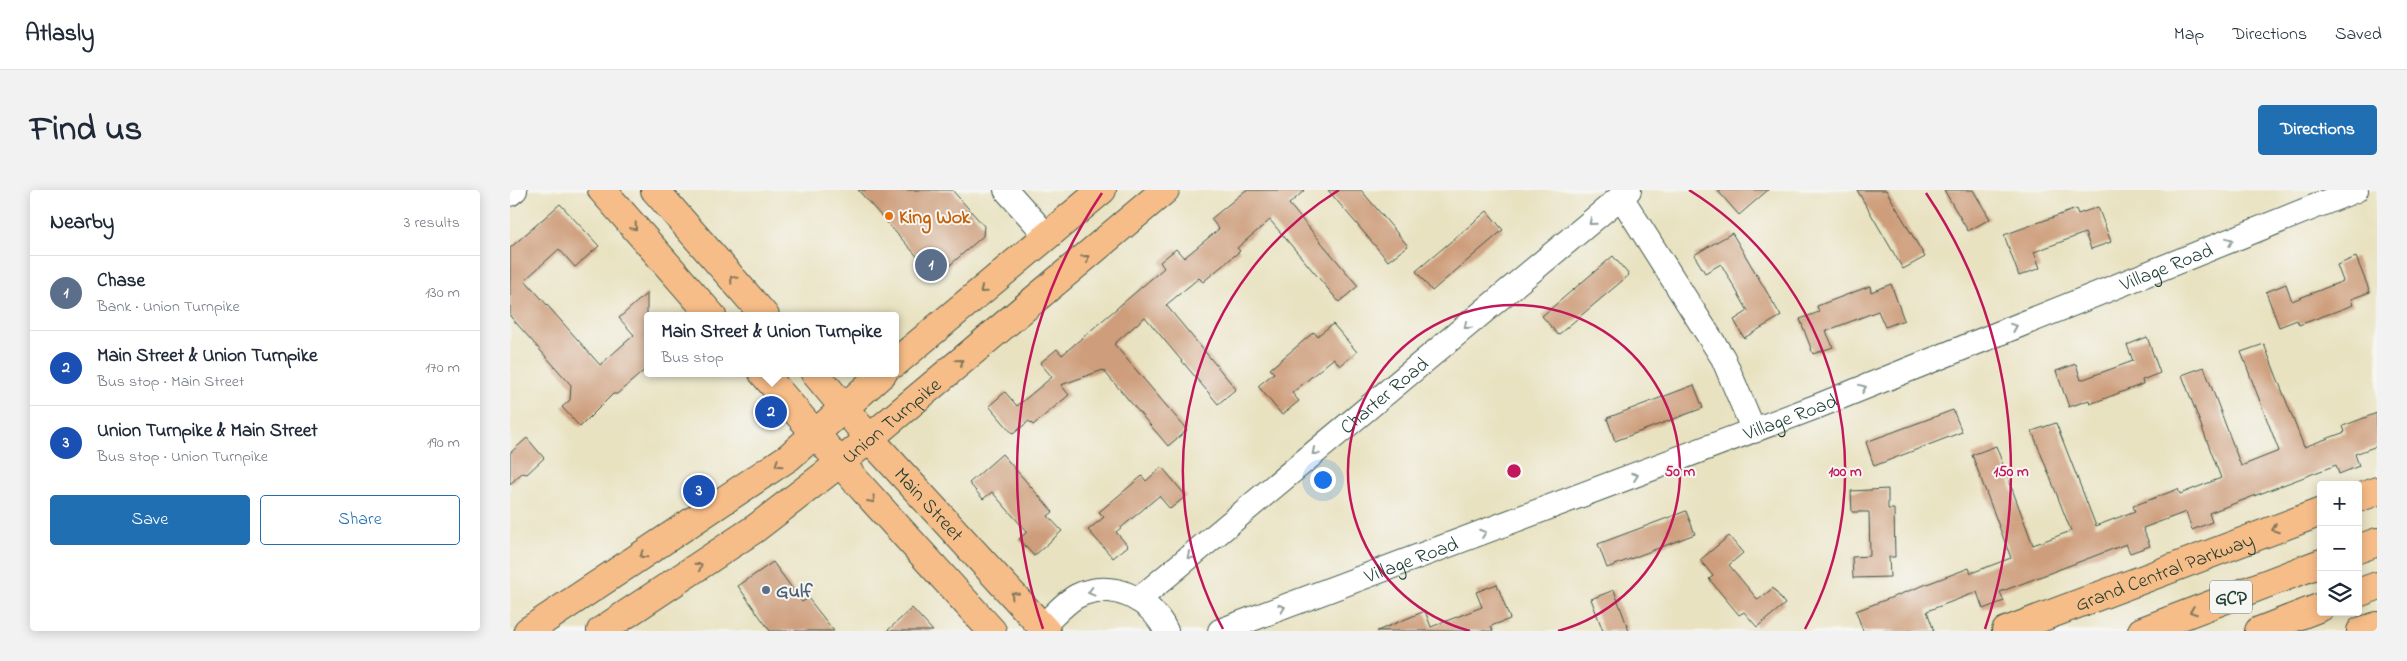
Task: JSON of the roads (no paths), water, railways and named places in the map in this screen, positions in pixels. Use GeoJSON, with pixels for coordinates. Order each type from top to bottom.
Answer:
{"type":"FeatureCollection","features":[{"type":"Feature","properties":{"kind":"main road"},"geometry":{"type":"LineString","coordinates":[[602,190],[709,312]]}},
{"type":"Feature","properties":{"kind":"main road"},"geometry":{"type":"LineString","coordinates":[[655,190],[762,312]]}},
{"type":"Feature","properties":{"kind":"main road","name":"Union Turnpike"},"geometry":{"type":"LineString","coordinates":[[899,361],[1102,190]]}},
{"type":"Feature","properties":{"kind":"main road","name":"Union Turnpike"},"geometry":{"type":"LineString","coordinates":[[601,631],[756,528],[840,463],[1165,190]]}},
{"type":"Feature","properties":{"kind":"main road","name":"Main Street"},"geometry":{"type":"LineString","coordinates":[[766,377],[840,463],[992,631]]}},
{"type":"Feature","properties":{"kind":"main road","name":"Main Street"},"geometry":{"type":"LineString","coordinates":[[818,377],[869,438],[1044,629]]}},
{"type":"Feature","properties":{"kind":"main road","name":"Union Turnpike"},"geometry":{"type":"LineString","coordinates":[[528,631],[789,457],[814,432],[878,377]]}},
{"type":"Feature","properties":{"kind":"main road"},"geometry":{"type":"LineString","coordinates":[[2362,497],[2377,491]]}},
{"type":"Feature","properties":{"kind":"main road","name":"Grand Central Parkway"},"geometry":{"type":"LineString","coordinates":[[2006,631],[2317,514]]}},
{"type":"Feature","properties":{"kind":"main road"},"geometry":{"type":"LineString","coordinates":[[2362,548],[2377,542]]}},
{"type":"Feature","properties":{"kind":"main road","name":"GCP"},"geometry":{"type":"LineString","coordinates":[[2142,631],[2317,565]]}},
{"type":"Feature","properties":{"kind":"main road"},"geometry":{"type":"LineString","coordinates":[[2362,592],[2377,586]]}},
{"type":"Feature","properties":{"kind":"main road","name":"GCP"},"geometry":{"type":"LineString","coordinates":[[2259,631],[2317,609]]}},
{"type":"Feature","properties":{"kind":"main road"},"geometry":{"type":"LineString","coordinates":[[2361,631],[2377,626]]}},
{"type":"Feature","properties":{"kind":"street"},"geometry":{"type":"LineString","coordinates":[[510,194],[515,190]]}},
{"type":"Feature","properties":{"kind":"street"},"geometry":{"type":"LineString","coordinates":[[1006,190],[1047,236]]}},
{"type":"Feature","properties":{"kind":"street","name":"Village Road"},"geometry":{"type":"LineString","coordinates":[[1220,631],[1754,430],[2356,190]]}},
{"type":"Feature","properties":{"kind":"street"},"geometry":{"type":"LineString","coordinates":[[1625,194],[1723,358],[1754,430]]}},
{"type":"Feature","properties":{"kind":"street","name":"Charter Road"},"geometry":{"type":"LineString","coordinates":[[1138,600],[1625,194]]}},
{"type":"Feature","properties":{"kind":"street"},"geometry":{"type":"LineString","coordinates":[[1044,629],[1077,596],[1100,590],[1123,592],[1144,602],[1160,619],[1166,631]]}},
{"type":"Feature","properties":{"kind":"place","name":"King Wok"},"geometry":{"type":"Point","coordinates":[889,216]}},
{"type":"Feature","properties":{"kind":"place","name":"Chase"},"geometry":{"type":"Point","coordinates":[931,265]}},
{"type":"Feature","properties":{"kind":"place","name":"Main Street & Union Turnpike"},"geometry":{"type":"Point","coordinates":[771,412]}},
{"type":"Feature","properties":{"kind":"place","name":"Union Turnpike & Main Street"},"geometry":{"type":"Point","coordinates":[699,491]}},
{"type":"Feature","properties":{"kind":"place","name":"Gulf"},"geometry":{"type":"Point","coordinates":[766,590]}}]}
